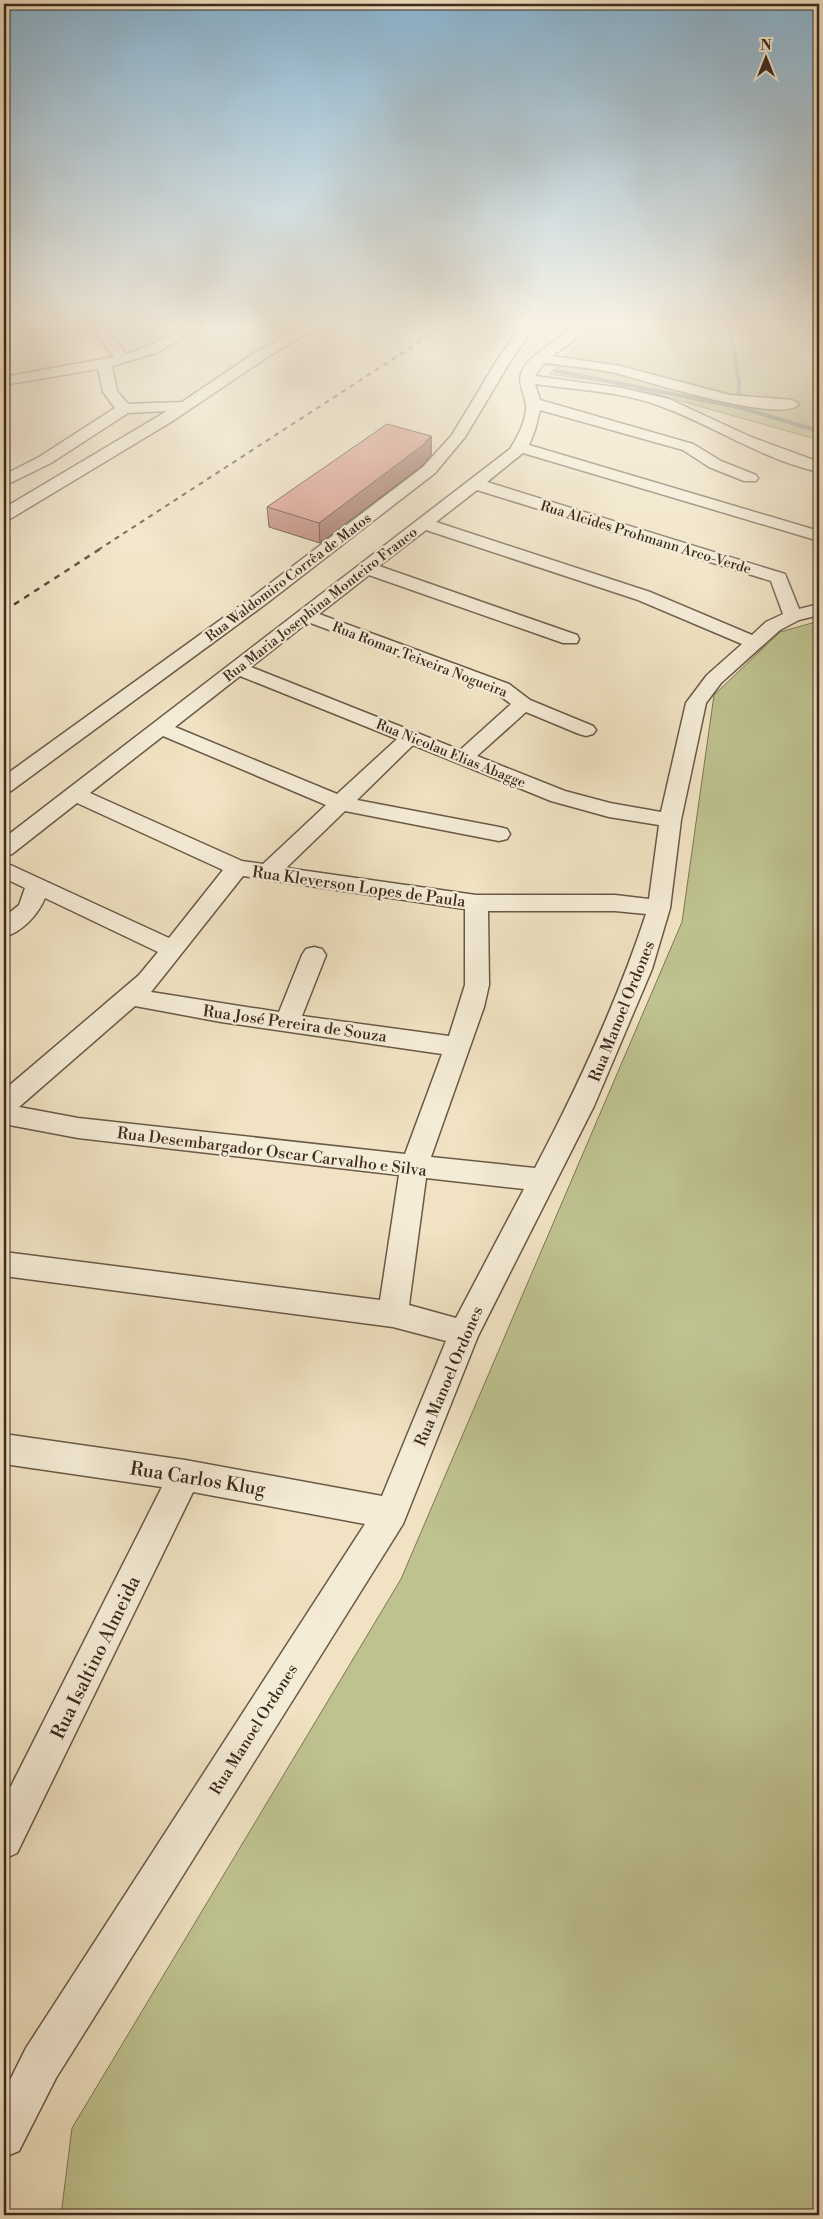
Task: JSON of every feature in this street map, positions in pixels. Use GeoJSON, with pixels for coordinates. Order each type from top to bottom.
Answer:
{"type":"FeatureCollection","features":[{"type":"Feature","properties":{"kind":"street"},"geometry":{"type":"LineString","coordinates":[[4,481],[45,460],[92,430]]}},
{"type":"Feature","properties":{"kind":"street"},"geometry":{"type":"LineString","coordinates":[[4,515],[148,430]]}},
{"type":"Feature","properties":{"kind":"street","name":"Rua Waldomiro Corrêa de Matos"},"geometry":{"type":"LineString","coordinates":[[4,786],[261,599],[429,470],[451,449],[464,430]]}},
{"type":"Feature","properties":{"kind":"street"},"geometry":{"type":"LineString","coordinates":[[526,430],[520,447],[819,536]]}},
{"type":"Feature","properties":{"kind":"street"},"geometry":{"type":"LineString","coordinates":[[625,430],[688,447],[715,464],[750,478]]}},
{"type":"Feature","properties":{"kind":"street"},"geometry":{"type":"LineString","coordinates":[[723,430],[752,443],[819,467]]}},
{"type":"Feature","properties":{"kind":"street","name":"Rua Maria Josephina Monteiro Franco"},"geometry":{"type":"LineString","coordinates":[[4,849],[424,524],[520,447]]}},
{"type":"Feature","properties":{"kind":"street","name":"Rua Alcides Prohmann Arco-Verde"},"geometry":{"type":"LineString","coordinates":[[475,484],[779,578],[806,613]]}},
{"type":"Feature","properties":{"kind":"street"},"geometry":{"type":"LineString","coordinates":[[424,524],[644,596],[753,642]]}},
{"type":"Feature","properties":{"kind":"street"},"geometry":{"type":"LineString","coordinates":[[367,568],[570,639]]}},
{"type":"Feature","properties":{"kind":"street","name":"Rua Manoel Ordones"},"geometry":{"type":"LineString","coordinates":[[4,2136],[41,2063],[391,1513],[464,1333],[598,1070],[640,969],[660,908],[670,820],[696,704],[714,679],[753,642],[773,626],[806,613]]}},
{"type":"Feature","properties":{"kind":"street","name":"Rua Romar Teixeira Nogueira"},"geometry":{"type":"LineString","coordinates":[[306,615],[502,688],[523,704],[586,730]]}},
{"type":"Feature","properties":{"kind":"street","name":"Rua Nicolau Elias Abagge"},"geometry":{"type":"LineString","coordinates":[[238,668],[573,800],[609,810],[670,820]]}},
{"type":"Feature","properties":{"kind":"street"},"geometry":{"type":"LineString","coordinates":[[464,757],[523,704]]}},
{"type":"Feature","properties":{"kind":"street"},"geometry":{"type":"LineString","coordinates":[[160,728],[340,804],[499,834]]}},
{"type":"Feature","properties":{"kind":"street"},"geometry":{"type":"LineString","coordinates":[[268,872],[411,736]]}},
{"type":"Feature","properties":{"kind":"street","name":"Rua Kleverson Lopes de Paula"},"geometry":{"type":"LineString","coordinates":[[75,794],[237,868],[476,903],[615,903],[660,908]]}},
{"type":"Feature","properties":{"kind":"street"},"geometry":{"type":"LineString","coordinates":[[4,1105],[132,997],[148,981],[237,868]]}},
{"type":"Feature","properties":{"kind":"street"},"geometry":{"type":"LineString","coordinates":[[4,869],[173,950]]}},
{"type":"Feature","properties":{"kind":"street"},"geometry":{"type":"LineString","coordinates":[[4,929],[28,909],[38,885]]}},
{"type":"Feature","properties":{"kind":"street"},"geometry":{"type":"LineString","coordinates":[[393,1314],[414,1167],[458,1048],[472,1007],[477,985],[476,903]]}},
{"type":"Feature","properties":{"kind":"street"},"geometry":{"type":"LineString","coordinates":[[287,1022],[314,955]]}},
{"type":"Feature","properties":{"kind":"street","name":"Rua José Pereira de Souza"},"geometry":{"type":"LineString","coordinates":[[132,997],[458,1048]]}},
{"type":"Feature","properties":{"kind":"street","name":"Rua Desembargador Oscar Carvalho e Silva"},"geometry":{"type":"LineString","coordinates":[[4,1114],[78,1128],[542,1180]]}},
{"type":"Feature","properties":{"kind":"street"},"geometry":{"type":"LineString","coordinates":[[4,1264],[393,1314],[464,1333]]}},
{"type":"Feature","properties":{"kind":"street","name":"Rua Carlos Klug"},"geometry":{"type":"LineString","coordinates":[[4,1449],[185,1475],[391,1513]]}},
{"type":"Feature","properties":{"kind":"street","name":"Rua Isaltino Almeida"},"geometry":{"type":"LineString","coordinates":[[4,1840],[185,1475]]}},
{"type":"Feature","properties":{"kind":"green space"},"geometry":{"type":"Polygon","coordinates":[[[782,430],[819,430],[819,440],[782,430]]]}},
{"type":"Feature","properties":{"kind":"green space"},"geometry":{"type":"Polygon","coordinates":[[[819,621],[819,2215],[61,2215],[72,2128],[401,1579],[682,922],[714,695],[780,632],[819,621]]]}},
{"type":"Feature","properties":{"kind":"building"},"geometry":{"type":"Polygon","coordinates":[[[379,430],[407,430],[431,436],[422,446],[319,523],[267,507],[379,430]]]}},
{"type":"Feature","properties":{"kind":"waterway"},"geometry":{"type":"LineString","coordinates":[[814,430],[819,431]]}},
{"type":"Feature","properties":{"kind":"railway"},"geometry":{"type":"LineString","coordinates":[[98,550],[284,430]]}},
{"type":"Feature","properties":{"kind":"railway"},"geometry":{"type":"LineString","coordinates":[[4,611],[100,549]]}}]}
